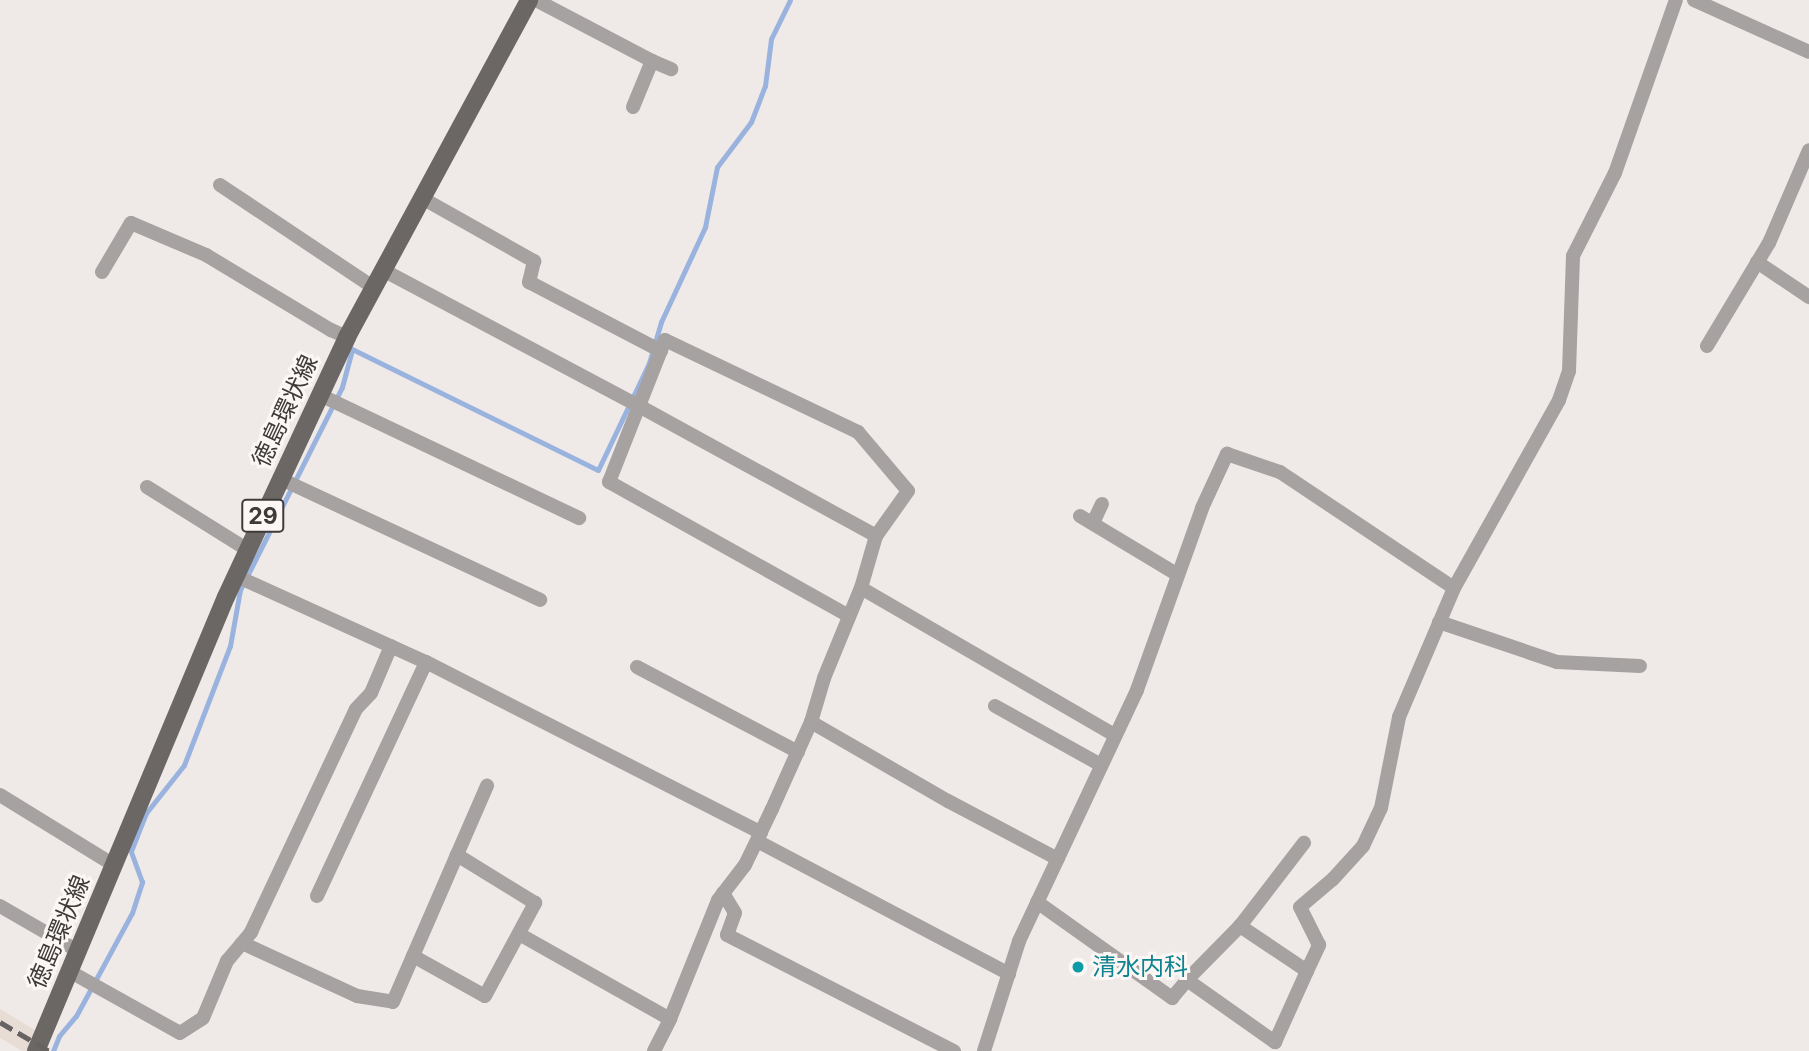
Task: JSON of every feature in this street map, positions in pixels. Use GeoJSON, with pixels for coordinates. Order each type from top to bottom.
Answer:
{"type":"FeatureCollection","features":[{"type":"Feature","properties":{"kind":"main road","name":"徳島環状線"},"geometry":{"type":"LineString","coordinates":[[36,1051],[114,865],[242,579],[248,550],[289,483],[330,400],[347,337],[529,0]]}},
{"type":"Feature","properties":{"kind":"street"},"geometry":{"type":"LineString","coordinates":[[536,0],[652,61],[671,68]]}},
{"type":"Feature","properties":{"kind":"street"},"geometry":{"type":"LineString","coordinates":[[1187,980],[1274,1047],[1319,946],[1300,907],[1333,879],[1363,846],[1381,808],[1399,717],[1454,588],[1559,400],[1569,371],[1573,256],[1615,173],[1676,0]]}},
{"type":"Feature","properties":{"kind":"street"},"geometry":{"type":"LineString","coordinates":[[1694,0],[1809,52]]}},
{"type":"Feature","properties":{"kind":"street"},"geometry":{"type":"LineString","coordinates":[[633,107],[652,61]]}},
{"type":"Feature","properties":{"kind":"street"},"geometry":{"type":"LineString","coordinates":[[1707,346],[1757,262],[1809,150]]}},
{"type":"Feature","properties":{"kind":"street"},"geometry":{"type":"LineString","coordinates":[[220,185],[373,287]]}},
{"type":"Feature","properties":{"kind":"street"},"geometry":{"type":"LineString","coordinates":[[422,198],[534,261],[528,282],[656,348]]}},
{"type":"Feature","properties":{"kind":"street"},"geometry":{"type":"LineString","coordinates":[[102,272],[131,223],[206,255],[347,337]]}},
{"type":"Feature","properties":{"kind":"street"},"geometry":{"type":"LineString","coordinates":[[1757,262],[1809,297]]}},
{"type":"Feature","properties":{"kind":"street"},"geometry":{"type":"LineString","coordinates":[[383,270],[876,536]]}},
{"type":"Feature","properties":{"kind":"street"},"geometry":{"type":"LineString","coordinates":[[654,1051],[723,892],[745,865],[811,722],[824,678],[861,588],[876,536],[908,491],[858,432],[665,340],[656,348],[633,403],[609,482],[849,616]]}},
{"type":"Feature","properties":{"kind":"street"},"geometry":{"type":"LineString","coordinates":[[330,400],[579,518]]}},
{"type":"Feature","properties":{"kind":"street"},"geometry":{"type":"LineString","coordinates":[[984,1051],[1019,941],[1137,690],[1202,508],[1227,454],[1280,472],[1454,588]]}},
{"type":"Feature","properties":{"kind":"street"},"geometry":{"type":"LineString","coordinates":[[289,483],[540,600]]}},
{"type":"Feature","properties":{"kind":"street"},"geometry":{"type":"LineString","coordinates":[[147,487],[248,550]]}},
{"type":"Feature","properties":{"kind":"street"},"geometry":{"type":"LineString","coordinates":[[1102,504],[1087,520],[1178,575]]}},
{"type":"Feature","properties":{"kind":"street"},"geometry":{"type":"LineString","coordinates":[[242,579],[426,662],[759,837],[1009,974]]}},
{"type":"Feature","properties":{"kind":"street"},"geometry":{"type":"LineString","coordinates":[[861,588],[1115,735]]}},
{"type":"Feature","properties":{"kind":"street"},"geometry":{"type":"LineString","coordinates":[[1440,622],[1557,662],[1640,666]]}},
{"type":"Feature","properties":{"kind":"street"},"geometry":{"type":"LineString","coordinates":[[69,971],[93,987],[180,1033],[203,1018],[227,961],[256,921],[356,709],[371,693],[391,646]]}},
{"type":"Feature","properties":{"kind":"street"},"geometry":{"type":"LineString","coordinates":[[317,895],[426,662]]}},
{"type":"Feature","properties":{"kind":"street"},"geometry":{"type":"LineString","coordinates":[[637,667],[798,752]]}},
{"type":"Feature","properties":{"kind":"street"},"geometry":{"type":"LineString","coordinates":[[995,706],[1101,765]]}},
{"type":"Feature","properties":{"kind":"street"},"geometry":{"type":"LineString","coordinates":[[811,722],[948,801],[1058,859]]}},
{"type":"Feature","properties":{"kind":"street"},"geometry":{"type":"LineString","coordinates":[[242,943],[357,996],[393,1002],[487,786]]}},
{"type":"Feature","properties":{"kind":"street"},"geometry":{"type":"LineString","coordinates":[[0,795],[114,865]]}},
{"type":"Feature","properties":{"kind":"street"},"geometry":{"type":"LineString","coordinates":[[1038,902],[1172,998],[1240,926],[1304,842]]}},
{"type":"Feature","properties":{"kind":"street"},"geometry":{"type":"LineString","coordinates":[[413,956],[485,996],[536,903],[457,855]]}},
{"type":"Feature","properties":{"kind":"street"},"geometry":{"type":"LineString","coordinates":[[723,892],[735,913],[727,935],[954,1051]]}},
{"type":"Feature","properties":{"kind":"street"},"geometry":{"type":"LineString","coordinates":[[0,906],[78,951]]}},
{"type":"Feature","properties":{"kind":"street"},"geometry":{"type":"LineString","coordinates":[[1240,926],[1307,971]]}},
{"type":"Feature","properties":{"kind":"street"},"geometry":{"type":"LineString","coordinates":[[519,934],[670,1019]]}},
{"type":"Feature","properties":{"kind":"shaded area"},"geometry":{"type":"Polygon","coordinates":[[[0,1009],[50,1039],[45,1051],[22,1051],[0,1038],[0,1009]]]}},
{"type":"Feature","properties":{"kind":"waterway"},"geometry":{"type":"LineString","coordinates":[[53,1051],[59,1036],[76,1016],[132,913],[142,882],[131,851],[146,813],[184,765],[230,646],[240,590],[342,387],[352,349],[598,470],[649,363],[661,322],[705,227],[717,167],[751,122],[765,86],[771,39],[790,0]]}},
{"type":"Feature","properties":{"kind":"railway"},"geometry":{"type":"LineString","coordinates":[[0,1022],[49,1051]]}},
{"type":"Feature","properties":{"kind":"place","name":"清水内科"},"geometry":{"type":"Point","coordinates":[1078,967]}}]}
